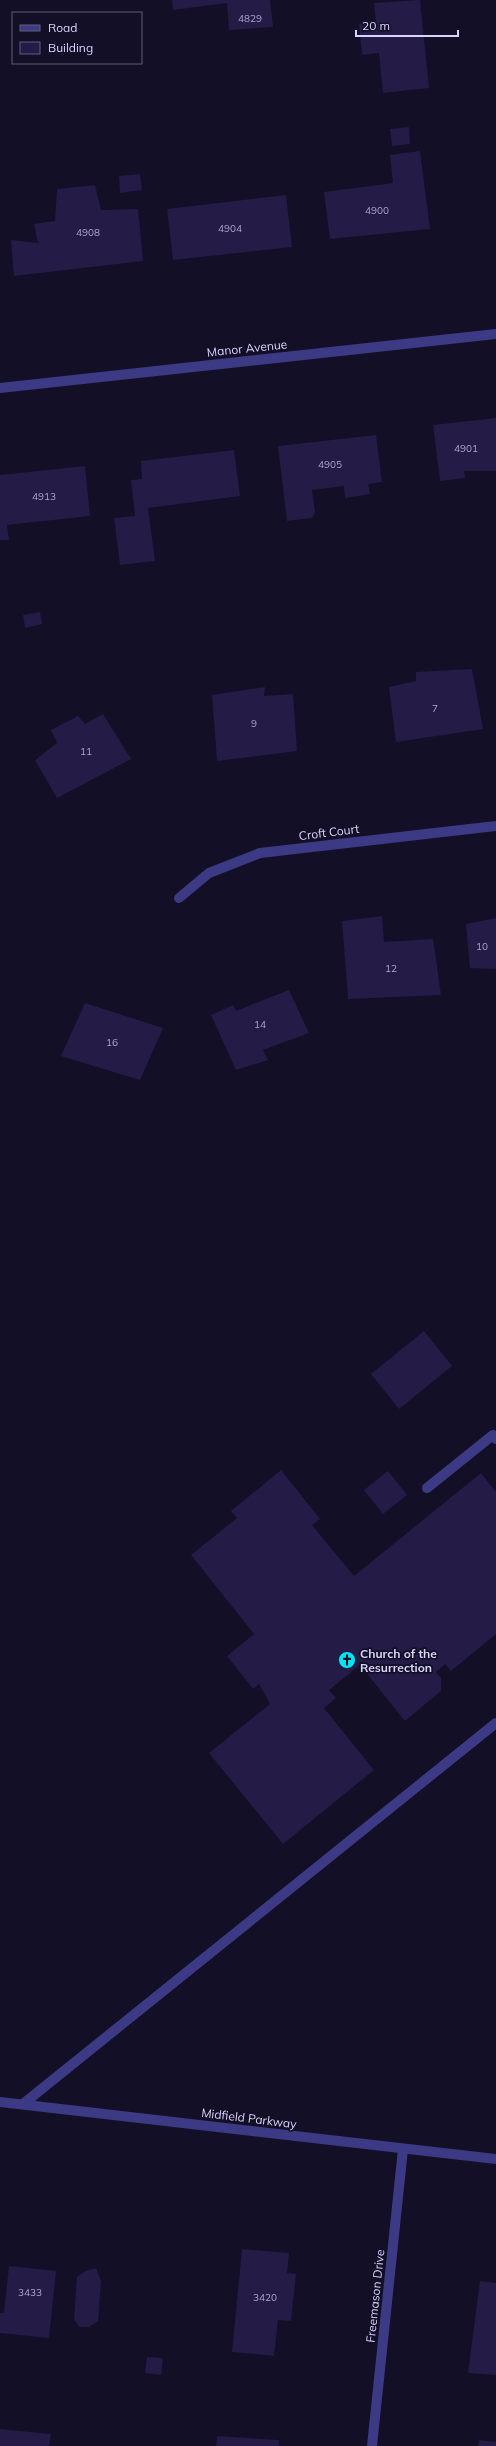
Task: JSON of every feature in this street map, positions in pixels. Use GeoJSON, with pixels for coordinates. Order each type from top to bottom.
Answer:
{"type":"FeatureCollection","features":[{"type":"Feature","properties":{"kind":"street","name":"Manor Avenue"},"geometry":{"type":"LineString","coordinates":[[0,388],[496,334]]}},
{"type":"Feature","properties":{"kind":"street","name":"Croft Court"},"geometry":{"type":"LineString","coordinates":[[179,898],[208,873],[260,853],[496,826]]}},
{"type":"Feature","properties":{"kind":"street"},"geometry":{"type":"LineString","coordinates":[[427,1488],[493,1435],[496,1439]]}},
{"type":"Feature","properties":{"kind":"street"},"geometry":{"type":"LineString","coordinates":[[23,2104],[496,1723]]}},
{"type":"Feature","properties":{"kind":"street","name":"Midfield Parkway"},"geometry":{"type":"LineString","coordinates":[[0,2102],[496,2159]]}},
{"type":"Feature","properties":{"kind":"street","name":"Freemason Drive"},"geometry":{"type":"LineString","coordinates":[[372,2446],[403,2149]]}},
{"type":"Feature","properties":{"kind":"building"},"geometry":{"type":"Polygon","coordinates":[[[172,0],[270,0],[273,27],[229,30],[227,3],[173,10],[172,0]]]}},
{"type":"Feature","properties":{"kind":"building"},"geometry":{"type":"Polygon","coordinates":[[[420,0],[429,88],[383,93],[379,53],[362,55],[359,24],[376,23],[374,3],[420,0]]]}},
{"type":"Feature","properties":{"kind":"building"},"geometry":{"type":"Polygon","coordinates":[[[409,127],[410,144],[392,146],[390,129],[409,127]]]}},
{"type":"Feature","properties":{"kind":"building"},"geometry":{"type":"Polygon","coordinates":[[[420,151],[430,229],[330,239],[324,192],[393,183],[390,155],[420,151]]]}},
{"type":"Feature","properties":{"kind":"building"},"geometry":{"type":"Polygon","coordinates":[[[140,174],[142,190],[120,193],[119,176],[140,174]]]}},
{"type":"Feature","properties":{"kind":"building"},"geometry":{"type":"Polygon","coordinates":[[[95,185],[101,210],[138,209],[143,261],[14,276],[11,240],[38,243],[34,224],[55,221],[57,189],[95,185]]]}},
{"type":"Feature","properties":{"kind":"building"},"geometry":{"type":"Polygon","coordinates":[[[286,195],[292,247],[173,260],[167,209],[286,195]]]}},
{"type":"Feature","properties":{"kind":"building"},"geometry":{"type":"Polygon","coordinates":[[[496,418],[496,471],[464,471],[465,478],[440,481],[433,425],[496,418]]]}},
{"type":"Feature","properties":{"kind":"building"},"geometry":{"type":"Polygon","coordinates":[[[376,435],[382,482],[368,484],[370,494],[345,498],[344,486],[312,490],[315,512],[312,518],[287,521],[278,446],[376,435]]]}},
{"type":"Feature","properties":{"kind":"building"},"geometry":{"type":"Polygon","coordinates":[[[234,450],[240,496],[148,508],[155,561],[120,565],[114,518],[135,516],[131,480],[142,479],[141,461],[234,450]]]}},
{"type":"Feature","properties":{"kind":"building"},"geometry":{"type":"Polygon","coordinates":[[[85,466],[90,516],[7,525],[9,540],[0,540],[0,475],[85,466]]]}},
{"type":"Feature","properties":{"kind":"building"},"geometry":{"type":"Polygon","coordinates":[[[40,612],[42,624],[25,628],[23,615],[40,612]]]}},
{"type":"Feature","properties":{"kind":"building"},"geometry":{"type":"Polygon","coordinates":[[[472,669],[483,729],[396,742],[389,687],[416,681],[416,672],[472,669]]]}},
{"type":"Feature","properties":{"kind":"building"},"geometry":{"type":"Polygon","coordinates":[[[265,687],[264,696],[293,694],[297,751],[217,761],[212,695],[265,687]]]}},
{"type":"Feature","properties":{"kind":"building"},"geometry":{"type":"Polygon","coordinates":[[[103,714],[131,759],[57,798],[35,760],[57,743],[51,730],[78,716],[85,724],[103,714]]]}},
{"type":"Feature","properties":{"kind":"building"},"geometry":{"type":"Polygon","coordinates":[[[382,916],[384,942],[433,939],[441,995],[348,999],[342,921],[382,916]]]}},
{"type":"Feature","properties":{"kind":"building"},"geometry":{"type":"Polygon","coordinates":[[[496,918],[496,969],[470,968],[466,924],[496,918]]]}},
{"type":"Feature","properties":{"kind":"building"},"geometry":{"type":"Polygon","coordinates":[[[289,990],[309,1033],[263,1050],[268,1060],[236,1070],[211,1015],[233,1005],[236,1011],[289,990]]]}},
{"type":"Feature","properties":{"kind":"building"},"geometry":{"type":"Polygon","coordinates":[[[85,1003],[163,1028],[140,1080],[61,1056],[85,1003]]]}},
{"type":"Feature","properties":{"kind":"building"},"geometry":{"type":"Polygon","coordinates":[[[424,1331],[452,1366],[399,1409],[371,1374],[424,1331]]]}},
{"type":"Feature","properties":{"kind":"building","name":"Church of the Resurrection"},"geometry":{"type":"Polygon","coordinates":[[[281,1470],[320,1519],[312,1525],[354,1576],[481,1473],[496,1492],[496,1634],[451,1671],[445,1664],[436,1672],[441,1678],[441,1691],[405,1721],[360,1665],[329,1690],[336,1698],[324,1708],[374,1770],[283,1844],[209,1753],[270,1704],[259,1684],[253,1689],[227,1656],[254,1634],[191,1555],[237,1518],[231,1511],[281,1470]]]}},
{"type":"Feature","properties":{"kind":"building"},"geometry":{"type":"Polygon","coordinates":[[[388,1471],[407,1495],[383,1514],[364,1490],[388,1471]]]}},
{"type":"Feature","properties":{"kind":"building"},"geometry":{"type":"Polygon","coordinates":[[[242,2249],[289,2253],[287,2273],[296,2274],[291,2321],[278,2320],[274,2356],[232,2352],[242,2249]]]}},
{"type":"Feature","properties":{"kind":"building"},"geometry":{"type":"Polygon","coordinates":[[[9,2266],[56,2271],[49,2338],[0,2333],[0,2313],[4,2313],[9,2266]]]}},
{"type":"Feature","properties":{"kind":"building"},"geometry":{"type":"Polygon","coordinates":[[[96,2268],[101,2281],[98,2321],[89,2327],[79,2327],[74,2319],[77,2277],[86,2271],[96,2268]]]}},
{"type":"Feature","properties":{"kind":"building"},"geometry":{"type":"Polygon","coordinates":[[[480,2281],[496,2283],[496,2375],[468,2373],[480,2281]]]}},
{"type":"Feature","properties":{"kind":"building"},"geometry":{"type":"Polygon","coordinates":[[[147,2357],[163,2358],[161,2375],[145,2373],[147,2357]]]}},
{"type":"Feature","properties":{"kind":"building"},"geometry":{"type":"Polygon","coordinates":[[[0,2429],[51,2434],[49,2446],[0,2446],[0,2429]]]}},
{"type":"Feature","properties":{"kind":"building"},"geometry":{"type":"Polygon","coordinates":[[[217,2436],[279,2440],[279,2446],[216,2446],[217,2436]]]}},
{"type":"Feature","properties":{"kind":"building"},"geometry":{"type":"Polygon","coordinates":[[[479,2440],[496,2442],[496,2446],[478,2446],[479,2440]]]}},
{"type":"Feature","properties":{"kind":"place","name":"Church of the Resurrection"},"geometry":{"type":"Point","coordinates":[347,1660]}}]}
